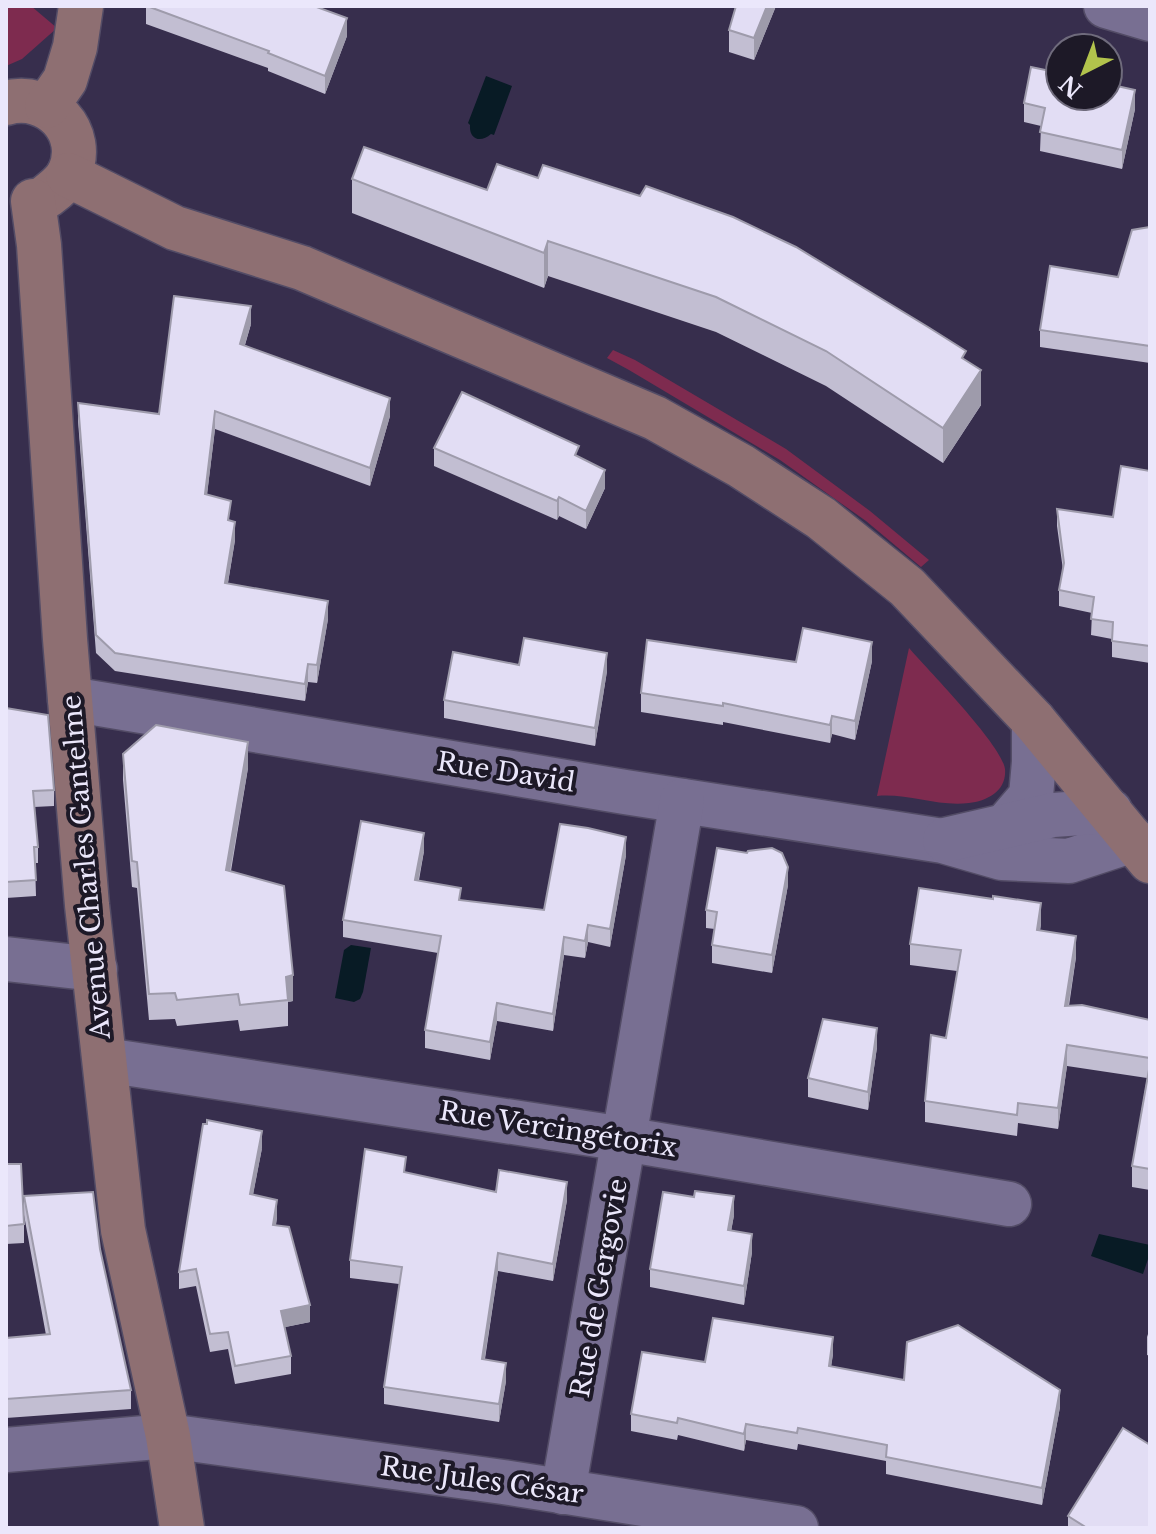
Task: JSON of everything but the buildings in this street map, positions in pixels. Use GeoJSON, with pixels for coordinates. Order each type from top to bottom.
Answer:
{"type":"FeatureCollection","features":[{"type":"Feature","properties":{"kind":"street"},"geometry":{"type":"LineString","coordinates":[[26,105],[65,80],[75,47],[81,6]]}},
{"type":"Feature","properties":{"kind":"street"},"geometry":{"type":"LineString","coordinates":[[1106,6],[1150,19]]}},
{"type":"Feature","properties":{"kind":"street"},"geometry":{"type":"LineString","coordinates":[[19,200],[47,196],[68,175],[73,160],[73,144],[59,116],[26,105]]}},
{"type":"Feature","properties":{"kind":"street"},"geometry":{"type":"LineString","coordinates":[[68,175],[175,228],[302,268],[655,418],[741,466],[821,518],[907,587],[1034,721],[1131,837]]}},
{"type":"Feature","properties":{"kind":"street","name":"Avenue Charles Gantelme"},"geometry":{"type":"LineString","coordinates":[[19,200],[39,245],[87,905],[123,1230],[168,1436],[182,1528]]}},
{"type":"Feature","properties":{"kind":"street","name":"Rue David"},"geometry":{"type":"LineString","coordinates":[[70,699],[682,801],[943,841],[1002,858],[1069,861],[1131,837]]}},
{"type":"Feature","properties":{"kind":"street"},"geometry":{"type":"LineString","coordinates":[[1007,824],[1031,796],[1034,721]]}},
{"type":"Feature","properties":{"kind":"street","name":"Rue de Gergovie"},"geometry":{"type":"LineString","coordinates":[[563,1492],[682,801]]}},
{"type":"Feature","properties":{"kind":"street","name":"Rue David"},"geometry":{"type":"LineString","coordinates":[[943,841],[1053,815],[1131,837]]}},
{"type":"Feature","properties":{"kind":"street"},"geometry":{"type":"LineString","coordinates":[[6,959],[95,969]]}},
{"type":"Feature","properties":{"kind":"street","name":"Rue Vercingétorix"},"geometry":{"type":"LineString","coordinates":[[105,1060],[624,1139],[1009,1204]]}},
{"type":"Feature","properties":{"kind":"street","name":"Rue Jules César"},"geometry":{"type":"LineString","coordinates":[[6,1450],[168,1436],[796,1528]]}},
{"type":"Feature","properties":{"kind":"shaded area"},"geometry":{"type":"Polygon","coordinates":[[[6,6],[31,6],[57,28],[22,59],[6,66],[6,6]]]}},
{"type":"Feature","properties":{"kind":"shaded area"},"geometry":{"type":"Polygon","coordinates":[[[613,350],[786,449],[870,511],[929,560],[921,567],[866,521],[780,460],[607,358],[613,350]]]}},
{"type":"Feature","properties":{"kind":"shaded area"},"geometry":{"type":"Polygon","coordinates":[[[909,648],[978,726],[1001,758],[1005,777],[999,789],[989,797],[957,804],[877,796],[909,648]]]}},
{"type":"Feature","properties":{"kind":"water"},"geometry":{"type":"Polygon","coordinates":[[[486,76],[512,86],[494,135],[480,139],[471,134],[468,123],[486,76]]]}},
{"type":"Feature","properties":{"kind":"water"},"geometry":{"type":"Polygon","coordinates":[[[351,945],[371,948],[363,992],[360,999],[354,1002],[335,998],[344,950],[351,945]]]}},
{"type":"Feature","properties":{"kind":"water"},"geometry":{"type":"Polygon","coordinates":[[[1099,1234],[1150,1245],[1143,1274],[1091,1256],[1099,1234]]]}}]}
